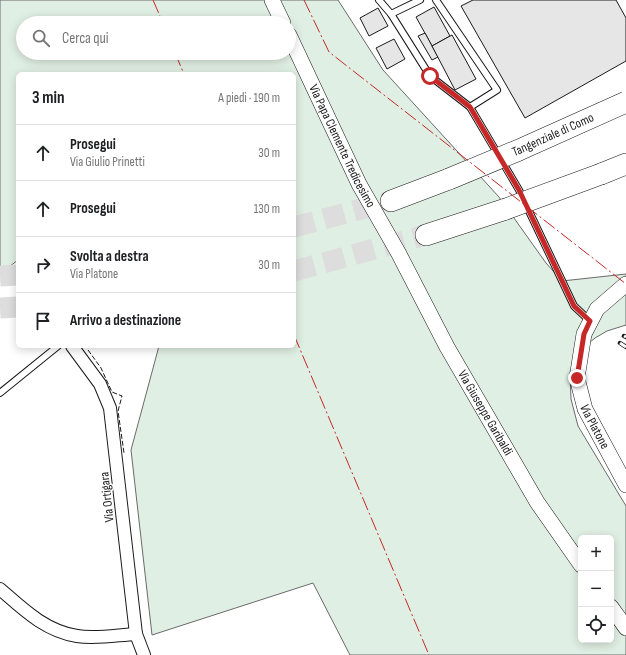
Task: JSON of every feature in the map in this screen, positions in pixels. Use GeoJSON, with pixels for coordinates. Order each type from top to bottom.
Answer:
{"type":"FeatureCollection","features":[{"type":"Feature","properties":{"kind":"highway","name":"Tangenziale di Como"},"geometry":{"type":"LineString","coordinates":[[391,201],[519,150],[626,102]]}},
{"type":"Feature","properties":{"kind":"highway"},"geometry":{"type":"LineString","coordinates":[[426,235],[506,208],[626,164]]}},
{"type":"Feature","properties":{"kind":"street"},"geometry":{"type":"LineString","coordinates":[[272,0],[280,16]]}},
{"type":"Feature","properties":{"kind":"street","name":"Via Papa Clemente Tredicesimo"},"geometry":{"type":"LineString","coordinates":[[296,50],[359,184],[400,254]]}},
{"type":"Feature","properties":{"kind":"street","name":"Via Giuseppe Garibaldi"},"geometry":{"type":"LineString","coordinates":[[400,254],[488,421],[537,502],[578,561]]}},
{"type":"Feature","properties":{"kind":"street","name":"Via Platone"},"geometry":{"type":"LineString","coordinates":[[626,284],[597,309],[590,321],[584,334],[577,378],[585,409],[626,485]]}},
{"type":"Feature","properties":{"kind":"street","name":"Via Ortigara"},"geometry":{"type":"LineString","coordinates":[[73,348],[100,384],[113,421],[136,634],[144,655]]}},
{"type":"Feature","properties":{"kind":"street"},"geometry":{"type":"LineString","coordinates":[[0,589],[34,618],[47,626],[65,633],[77,636],[93,637],[136,634]]}},
{"type":"Feature","properties":{"kind":"street"},"geometry":{"type":"LineString","coordinates":[[614,611],[626,628]]}},
{"type":"Feature","properties":{"kind":"lane"},"geometry":{"type":"LineString","coordinates":[[379,0],[391,14],[430,76],[470,107],[519,190],[574,306],[590,321]]}},
{"type":"Feature","properties":{"kind":"lane"},"geometry":{"type":"LineString","coordinates":[[391,14],[420,0]]}},
{"type":"Feature","properties":{"kind":"lane"},"geometry":{"type":"LineString","coordinates":[[436,0],[497,90],[470,107]]}},
{"type":"Feature","properties":{"kind":"lane"},"geometry":{"type":"LineString","coordinates":[[0,393],[56,348]]}},
{"type":"Feature","properties":{"kind":"green space"},"geometry":{"type":"Polygon","coordinates":[[[0,0],[338,0],[383,70],[499,197],[546,263],[562,281],[626,274],[626,325],[607,331],[595,338],[583,348],[570,373],[571,399],[578,426],[626,506],[626,655],[350,655],[313,583],[152,635],[131,450],[158,348],[296,348],[296,72],[16,72],[16,262],[0,274],[0,0]]]}},
{"type":"Feature","properties":{"kind":"building"},"geometry":{"type":"Polygon","coordinates":[[[473,0],[616,0],[626,18],[626,61],[525,118],[461,6],[473,0]]]}},
{"type":"Feature","properties":{"kind":"building"},"geometry":{"type":"Polygon","coordinates":[[[434,7],[450,36],[432,46],[416,17],[434,7]]]}},
{"type":"Feature","properties":{"kind":"building"},"geometry":{"type":"Polygon","coordinates":[[[378,8],[388,26],[369,36],[360,18],[378,8]]]}},
{"type":"Feature","properties":{"kind":"building"},"geometry":{"type":"Polygon","coordinates":[[[425,33],[438,57],[432,60],[418,36],[425,33]]]}},
{"type":"Feature","properties":{"kind":"building"},"geometry":{"type":"Polygon","coordinates":[[[452,35],[476,79],[455,90],[432,46],[452,35]]]}},
{"type":"Feature","properties":{"kind":"building"},"geometry":{"type":"Polygon","coordinates":[[[394,39],[405,59],[387,69],[376,48],[394,39]]]}},
{"type":"Feature","properties":{"kind":"tunnel"},"geometry":{"type":"LineString","coordinates":[[296,226],[391,201]]}},
{"type":"Feature","properties":{"kind":"tunnel"},"geometry":{"type":"LineString","coordinates":[[296,270],[426,235]]}},
{"type":"Feature","properties":{"kind":"tunnel"},"geometry":{"type":"LineString","coordinates":[[0,276],[16,275]]}},
{"type":"Feature","properties":{"kind":"tunnel"},"geometry":{"type":"LineString","coordinates":[[0,308],[16,307]]}},
{"type":"Feature","properties":{"kind":"railway"},"geometry":{"type":"LineString","coordinates":[[620,343],[626,347]]}},
{"type":"Feature","properties":{"kind":"fence"},"geometry":{"type":"LineString","coordinates":[[88,350],[101,368],[112,392],[122,396],[118,411],[124,453]]}},
{"type":"Feature","properties":{"kind":"power"},"geometry":{"type":"LineString","coordinates":[[153,0],[160,16]]}},
{"type":"Feature","properties":{"kind":"power"},"geometry":{"type":"LineString","coordinates":[[304,0],[329,52],[626,284]]}},
{"type":"Feature","properties":{"kind":"power"},"geometry":{"type":"LineString","coordinates":[[178,60],[183,72]]}},
{"type":"Feature","properties":{"kind":"power"},"geometry":{"type":"LineString","coordinates":[[296,340],[429,655]]}},
{"type":"Feature","properties":{"kind":"route"},"geometry":{"type":"LineString","coordinates":[[430,76],[470,107],[519,190],[574,306],[590,321],[584,334],[577,378]]}}]}
